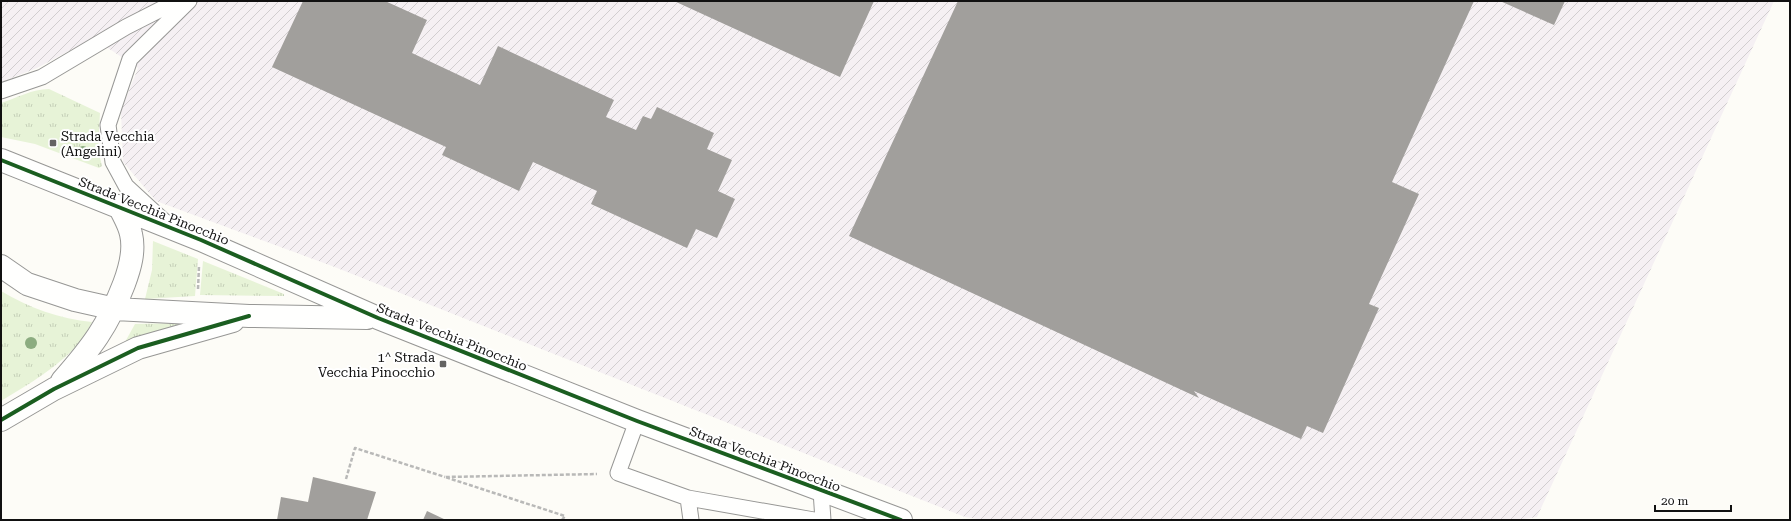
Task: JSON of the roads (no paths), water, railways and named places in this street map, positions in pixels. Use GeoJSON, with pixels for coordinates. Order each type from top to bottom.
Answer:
{"type":"FeatureCollection","features":[{"type":"Feature","properties":{"kind":"street","name":"Strada Vecchia Pinocchio"},"geometry":{"type":"LineString","coordinates":[[1,160],[173,228],[378,318],[637,421],[901,520]]}},
{"type":"Feature","properties":{"kind":"street","name":"Strada Vecchia Pinocchio"},"geometry":{"type":"LineString","coordinates":[[115,309],[131,265],[132,248],[131,234],[119,206]]}},
{"type":"Feature","properties":{"kind":"street","name":"Strada Vecchia Pinocchio"},"geometry":{"type":"LineString","coordinates":[[1,266],[27,284],[75,300],[115,309],[249,316],[378,318]]}},
{"type":"Feature","properties":{"kind":"street"},"geometry":{"type":"LineString","coordinates":[[54,389],[85,355],[105,328],[115,309]]}},
{"type":"Feature","properties":{"kind":"street"},"geometry":{"type":"LineString","coordinates":[[1,420],[54,389],[138,348],[249,316]]}},
{"type":"Feature","properties":{"kind":"lane"},"geometry":{"type":"LineString","coordinates":[[1,91],[42,77],[126,27],[177,1]]}},
{"type":"Feature","properties":{"kind":"lane"},"geometry":{"type":"LineString","coordinates":[[173,228],[126,186],[113,162],[108,125],[130,59],[189,1]]}},
{"type":"Feature","properties":{"kind":"lane"},"geometry":{"type":"LineString","coordinates":[[637,421],[618,473],[688,498],[814,520]]}},
{"type":"Feature","properties":{"kind":"lane"},"geometry":{"type":"LineString","coordinates":[[821,491],[822,520]]}},
{"type":"Feature","properties":{"kind":"lane"},"geometry":{"type":"LineString","coordinates":[[688,498],[691,520]]}},
{"type":"Feature","properties":{"kind":"place","name":"Strada Vecchia (Angelini)"},"geometry":{"type":"Point","coordinates":[53,143]}},
{"type":"Feature","properties":{"kind":"place","name":"1^ Strada Vecchia Pinocchio"},"geometry":{"type":"Point","coordinates":[443,364]}}]}
